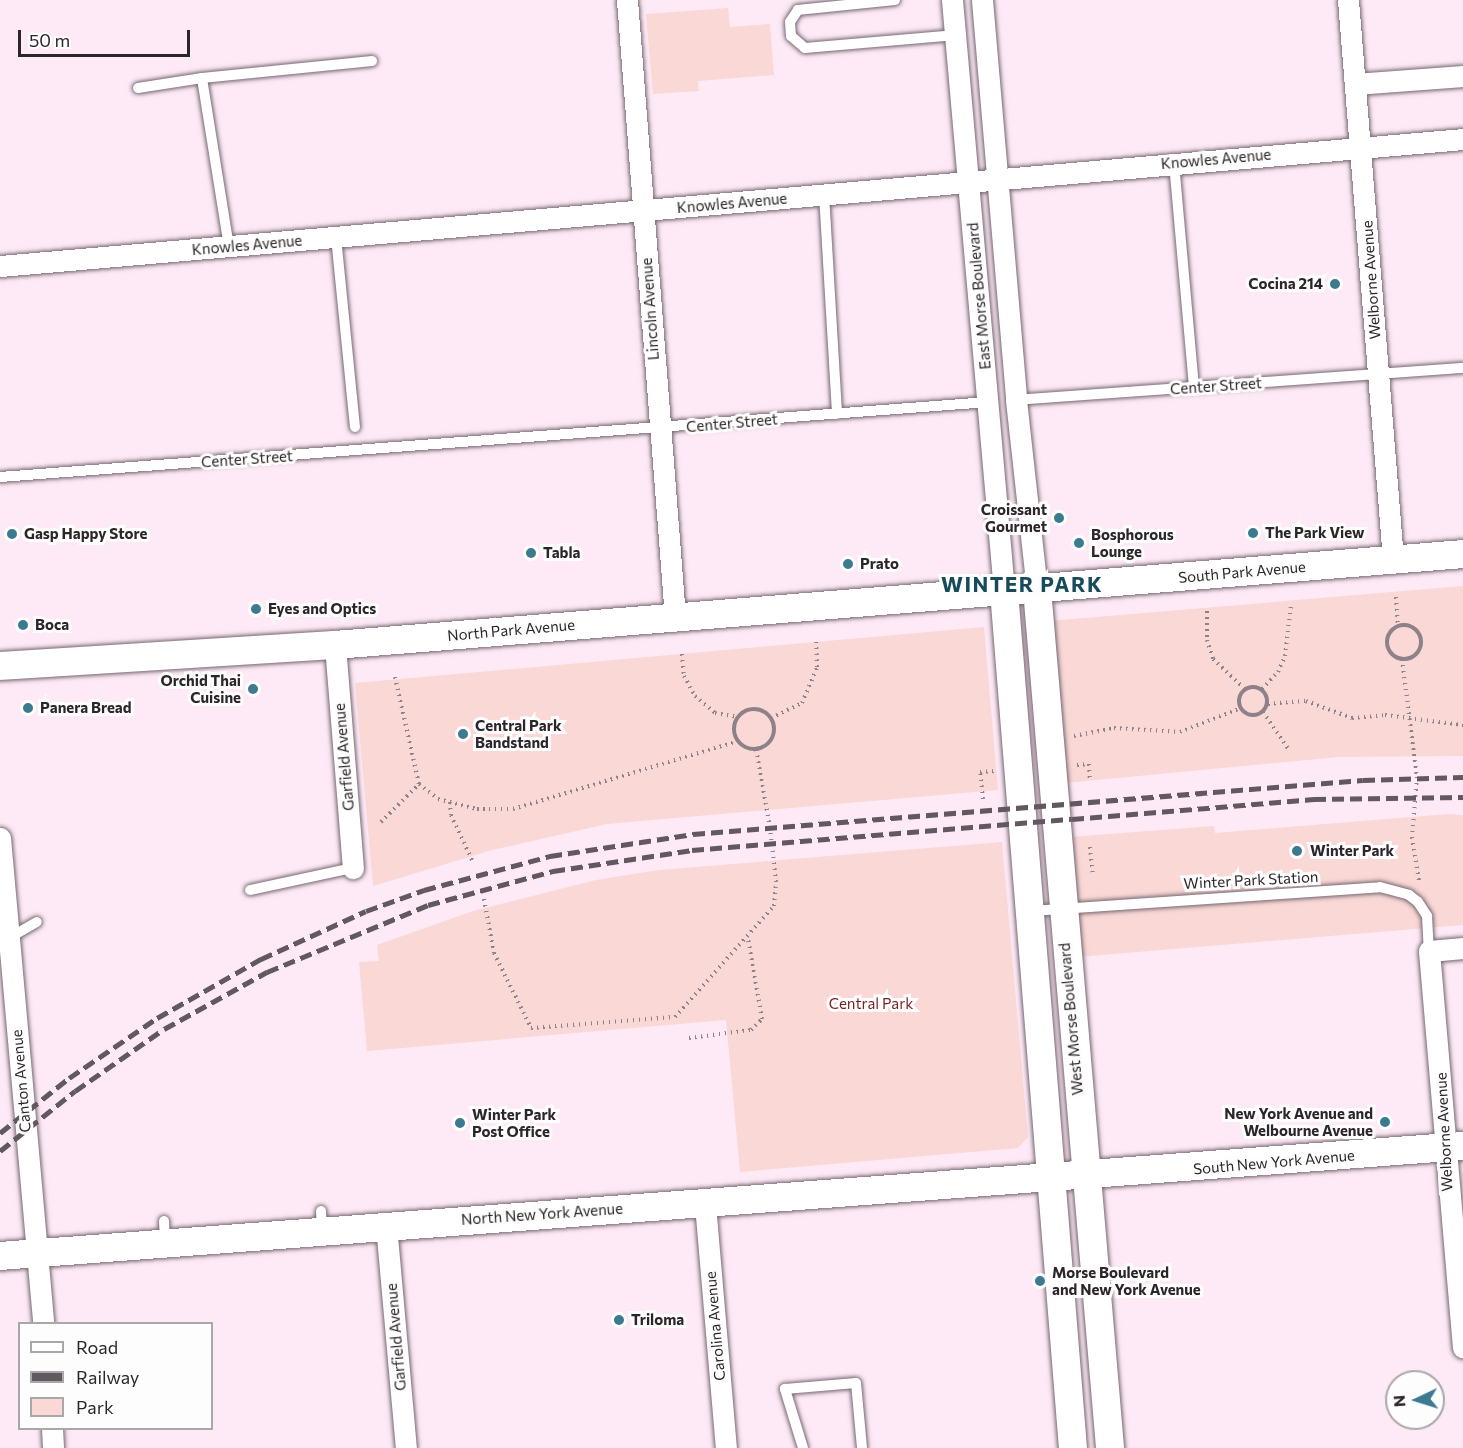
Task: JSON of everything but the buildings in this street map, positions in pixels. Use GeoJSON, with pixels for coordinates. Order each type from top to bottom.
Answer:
{"type":"FeatureCollection","features":[{"type":"Feature","properties":{"kind":"street","name":"Lincoln Avenue"},"geometry":{"type":"LineString","coordinates":[[627,0],[675,617]]}},
{"type":"Feature","properties":{"kind":"street","name":"East Morse Boulevard"},"geometry":{"type":"LineString","coordinates":[[952,0],[989,402],[1021,590]]}},
{"type":"Feature","properties":{"kind":"street","name":"East Morse Boulevard"},"geometry":{"type":"LineString","coordinates":[[982,0],[1016,400],[1021,590]]}},
{"type":"Feature","properties":{"kind":"street","name":"Welborne Avenue"},"geometry":{"type":"LineString","coordinates":[[1348,0],[1393,559]]}},
{"type":"Feature","properties":{"kind":"street"},"geometry":{"type":"LineString","coordinates":[[1355,84],[1463,76]]}},
{"type":"Feature","properties":{"kind":"street","name":"Knowles Avenue"},"geometry":{"type":"LineString","coordinates":[[0,266],[1360,146],[1463,139]]}},
{"type":"Feature","properties":{"kind":"street","name":"Center Street"},"geometry":{"type":"LineString","coordinates":[[989,402],[1016,400]]}},
{"type":"Feature","properties":{"kind":"street","name":"South Park Avenue"},"geometry":{"type":"LineString","coordinates":[[1021,590],[1463,554]]}},
{"type":"Feature","properties":{"kind":"street"},"geometry":{"type":"LineString","coordinates":[[1021,590],[1029,911],[1073,1448]]}},
{"type":"Feature","properties":{"kind":"street","name":"North Park Avenue"},"geometry":{"type":"LineString","coordinates":[[0,666],[335,645],[1021,590]]}},
{"type":"Feature","properties":{"kind":"street","name":"West Morse Boulevard"},"geometry":{"type":"LineString","coordinates":[[1021,590],[1062,909],[1110,1448]]}},
{"type":"Feature","properties":{"kind":"street","name":"Garfield Avenue"},"geometry":{"type":"LineString","coordinates":[[335,645],[353,868]]}},
{"type":"Feature","properties":{"kind":"street","name":"Canton Avenue"},"geometry":{"type":"LineString","coordinates":[[0,838],[4,939],[43,1322]]}},
{"type":"Feature","properties":{"kind":"street"},"geometry":{"type":"LineString","coordinates":[[1430,951],[1463,948]]}},
{"type":"Feature","properties":{"kind":"street","name":"Welborne Avenue"},"geometry":{"type":"LineString","coordinates":[[1430,951],[1454,1147],[1463,1348]]}},
{"type":"Feature","properties":{"kind":"street"},"geometry":{"type":"LineString","coordinates":[[1035,988],[1068,985]]}},
{"type":"Feature","properties":{"kind":"street","name":"South New York Avenue"},"geometry":{"type":"LineString","coordinates":[[1084,1172],[1191,1169],[1454,1147]]}},
{"type":"Feature","properties":{"kind":"street","name":"North New York Avenue"},"geometry":{"type":"LineString","coordinates":[[0,1256],[36,1253],[164,1232],[235,1232],[322,1220],[386,1225],[705,1204],[1084,1172]]}},
{"type":"Feature","properties":{"kind":"street","name":"Carolina Avenue"},"geometry":{"type":"LineString","coordinates":[[705,1204],[726,1448]]}},
{"type":"Feature","properties":{"kind":"street","name":"Garfield Avenue"},"geometry":{"type":"LineString","coordinates":[[386,1225],[405,1448]]}},
{"type":"Feature","properties":{"kind":"street"},"geometry":{"type":"LineString","coordinates":[[52,1430],[53,1448]]}},
{"type":"Feature","properties":{"kind":"lane"},"geometry":{"type":"LineString","coordinates":[[895,0],[798,10],[790,22],[791,36],[805,48],[956,35]]}},
{"type":"Feature","properties":{"kind":"lane"},"geometry":{"type":"LineString","coordinates":[[138,88],[202,78],[372,62]]}},
{"type":"Feature","properties":{"kind":"lane"},"geometry":{"type":"LineString","coordinates":[[202,78],[229,247]]}},
{"type":"Feature","properties":{"kind":"lane"},"geometry":{"type":"LineString","coordinates":[[1174,163],[1194,387]]}},
{"type":"Feature","properties":{"kind":"lane"},"geometry":{"type":"LineString","coordinates":[[824,194],[837,414]]}},
{"type":"Feature","properties":{"kind":"lane"},"geometry":{"type":"LineString","coordinates":[[336,237],[355,427]]}},
{"type":"Feature","properties":{"kind":"lane","name":"Center Street"},"geometry":{"type":"LineString","coordinates":[[1016,400],[1463,368]]}},
{"type":"Feature","properties":{"kind":"lane","name":"Center Street"},"geometry":{"type":"LineString","coordinates":[[0,477],[989,402]]}},
{"type":"Feature","properties":{"kind":"lane"},"geometry":{"type":"LineString","coordinates":[[250,890],[353,868]]}},
{"type":"Feature","properties":{"kind":"lane","name":"Winter Park Station"},"geometry":{"type":"LineString","coordinates":[[1029,911],[1380,886],[1409,895],[1418,902],[1427,916],[1430,951]]}},
{"type":"Feature","properties":{"kind":"lane"},"geometry":{"type":"LineString","coordinates":[[4,939],[37,922]]}},
{"type":"Feature","properties":{"kind":"lane"},"geometry":{"type":"LineString","coordinates":[[803,1448],[785,1389],[856,1383],[862,1448]]}},
{"type":"Feature","properties":{"kind":"path"},"geometry":{"type":"LineString","coordinates":[[1396,597],[1398,626]]}},
{"type":"Feature","properties":{"kind":"path"},"geometry":{"type":"LineString","coordinates":[[1207,611],[1207,640],[1213,659],[1245,689],[1262,689],[1278,672],[1285,656],[1291,605]]}},
{"type":"Feature","properties":{"kind":"path"},"geometry":{"type":"LineString","coordinates":[[1398,626],[1414,628],[1422,643],[1413,657],[1402,659],[1392,655],[1387,644],[1390,633],[1398,626]]}},
{"type":"Feature","properties":{"kind":"path"},"geometry":{"type":"LineString","coordinates":[[771,718],[802,703],[817,667],[816,642]]}},
{"type":"Feature","properties":{"kind":"path"},"geometry":{"type":"LineString","coordinates":[[682,654],[684,676],[695,696],[715,713],[737,717],[754,709],[771,718]]}},
{"type":"Feature","properties":{"kind":"path"},"geometry":{"type":"LineString","coordinates":[[1402,659],[1417,777],[1412,837],[1420,886]]}},
{"type":"Feature","properties":{"kind":"path"},"geometry":{"type":"LineString","coordinates":[[395,677],[419,784],[438,799],[477,809],[513,809],[738,741],[756,749]]}},
{"type":"Feature","properties":{"kind":"path"},"geometry":{"type":"LineString","coordinates":[[1245,689],[1239,696],[1241,708],[1251,715],[1263,711],[1268,704],[1306,701],[1352,718],[1409,719],[1463,725]]}},
{"type":"Feature","properties":{"kind":"path"},"geometry":{"type":"LineString","coordinates":[[1262,689],[1268,704]]}},
{"type":"Feature","properties":{"kind":"path"},"geometry":{"type":"LineString","coordinates":[[1064,739],[1114,728],[1180,732],[1241,708]]}},
{"type":"Feature","properties":{"kind":"path"},"geometry":{"type":"LineString","coordinates":[[1263,711],[1289,750]]}},
{"type":"Feature","properties":{"kind":"path"},"geometry":{"type":"LineString","coordinates":[[737,717],[733,730],[738,741]]}},
{"type":"Feature","properties":{"kind":"path"},"geometry":{"type":"LineString","coordinates":[[756,749],[771,739],[771,718]]}},
{"type":"Feature","properties":{"kind":"path"},"geometry":{"type":"LineString","coordinates":[[484,899],[494,953],[531,1028],[675,1017],[748,938],[774,906],[776,882],[756,749]]}},
{"type":"Feature","properties":{"kind":"path"},"geometry":{"type":"LineString","coordinates":[[1067,765],[1089,764],[1090,781]]}},
{"type":"Feature","properties":{"kind":"path"},"geometry":{"type":"LineString","coordinates":[[983,799],[980,772],[1002,771]]}},
{"type":"Feature","properties":{"kind":"path"},"geometry":{"type":"LineString","coordinates":[[381,822],[419,784]]}},
{"type":"Feature","properties":{"kind":"path"},"geometry":{"type":"LineString","coordinates":[[450,802],[451,815],[473,862]]}},
{"type":"Feature","properties":{"kind":"path"},"geometry":{"type":"LineString","coordinates":[[1090,847],[1093,877]]}},
{"type":"Feature","properties":{"kind":"path"},"geometry":{"type":"LineString","coordinates":[[689,1038],[751,1030],[762,1018],[748,938]]}},
{"type":"Feature","properties":{"kind":"green space"},"geometry":{"type":"Polygon","coordinates":[[[728,8],[730,27],[770,24],[774,75],[698,81],[699,91],[653,94],[646,14],[728,8]]]}},
{"type":"Feature","properties":{"kind":"green space"},"geometry":{"type":"Polygon","coordinates":[[[1463,586],[1463,756],[1339,757],[1065,783],[1049,621],[1463,586]]]}},
{"type":"Feature","properties":{"kind":"green space"},"geometry":{"type":"Polygon","coordinates":[[[984,627],[998,790],[607,824],[492,850],[373,886],[355,683],[984,627]]]}},
{"type":"Feature","properties":{"kind":"green space"},"geometry":{"type":"Polygon","coordinates":[[[1449,814],[1463,815],[1463,925],[1077,957],[1069,837],[1214,826],[1215,833],[1449,814]]]}},
{"type":"Feature","properties":{"kind":"green space","name":"Central Park"},"geometry":{"type":"Polygon","coordinates":[[[1002,842],[1028,1137],[1018,1148],[740,1172],[726,1020],[367,1051],[359,962],[379,961],[377,945],[473,911],[596,880],[659,870],[1002,842]]]}},
{"type":"Feature","properties":{"kind":"railway"},"geometry":{"type":"LineString","coordinates":[[0,1133],[69,1078],[157,1018],[261,959],[366,911],[424,890],[550,856],[693,834],[1363,780],[1463,777]]}},
{"type":"Feature","properties":{"kind":"railway"},"geometry":{"type":"LineString","coordinates":[[0,1151],[75,1091],[164,1029],[267,972],[428,905],[553,871],[692,850],[1314,799],[1463,797]]}},
{"type":"Feature","properties":{"kind":"place","name":"Cocina 214"},"geometry":{"type":"Point","coordinates":[1335,284]}},
{"type":"Feature","properties":{"kind":"place","name":"Croissant Gourmet"},"geometry":{"type":"Point","coordinates":[1059,518]}},
{"type":"Feature","properties":{"kind":"place","name":"The Park View"},"geometry":{"type":"Point","coordinates":[1253,533]}},
{"type":"Feature","properties":{"kind":"place","name":"Gasp Happy Store"},"geometry":{"type":"Point","coordinates":[12,534]}},
{"type":"Feature","properties":{"kind":"place","name":"Bosphorous Lounge"},"geometry":{"type":"Point","coordinates":[1079,543]}},
{"type":"Feature","properties":{"kind":"place","name":"Tabla"},"geometry":{"type":"Point","coordinates":[531,553]}},
{"type":"Feature","properties":{"kind":"place","name":"Prato"},"geometry":{"type":"Point","coordinates":[848,564]}},
{"type":"Feature","properties":{"kind":"place","name":"Eyes and Optics"},"geometry":{"type":"Point","coordinates":[256,609]}},
{"type":"Feature","properties":{"kind":"place","name":"Boca"},"geometry":{"type":"Point","coordinates":[23,625]}},
{"type":"Feature","properties":{"kind":"place","name":"Orchid Thai Cuisine"},"geometry":{"type":"Point","coordinates":[253,689]}},
{"type":"Feature","properties":{"kind":"place","name":"Panera Bread"},"geometry":{"type":"Point","coordinates":[28,708]}},
{"type":"Feature","properties":{"kind":"place","name":"Central Park Bandstand"},"geometry":{"type":"Point","coordinates":[463,734]}},
{"type":"Feature","properties":{"kind":"place","name":"Winter Park"},"geometry":{"type":"Point","coordinates":[1297,851]}},
{"type":"Feature","properties":{"kind":"place","name":"New York Avenue and Welbourne Avenue"},"geometry":{"type":"Point","coordinates":[1385,1122]}},
{"type":"Feature","properties":{"kind":"place","name":"Winter Park Post Office"},"geometry":{"type":"Point","coordinates":[460,1123]}},
{"type":"Feature","properties":{"kind":"place","name":"Morse Boulevard and New York Avenue"},"geometry":{"type":"Point","coordinates":[1040,1281]}},
{"type":"Feature","properties":{"kind":"place","name":"Triloma"},"geometry":{"type":"Point","coordinates":[619,1320]}},
{"type":"Feature","properties":{"kind":"district","name":"WINTER PARK"},"geometry":{"type":"Point","coordinates":[1022,584]}}]}
